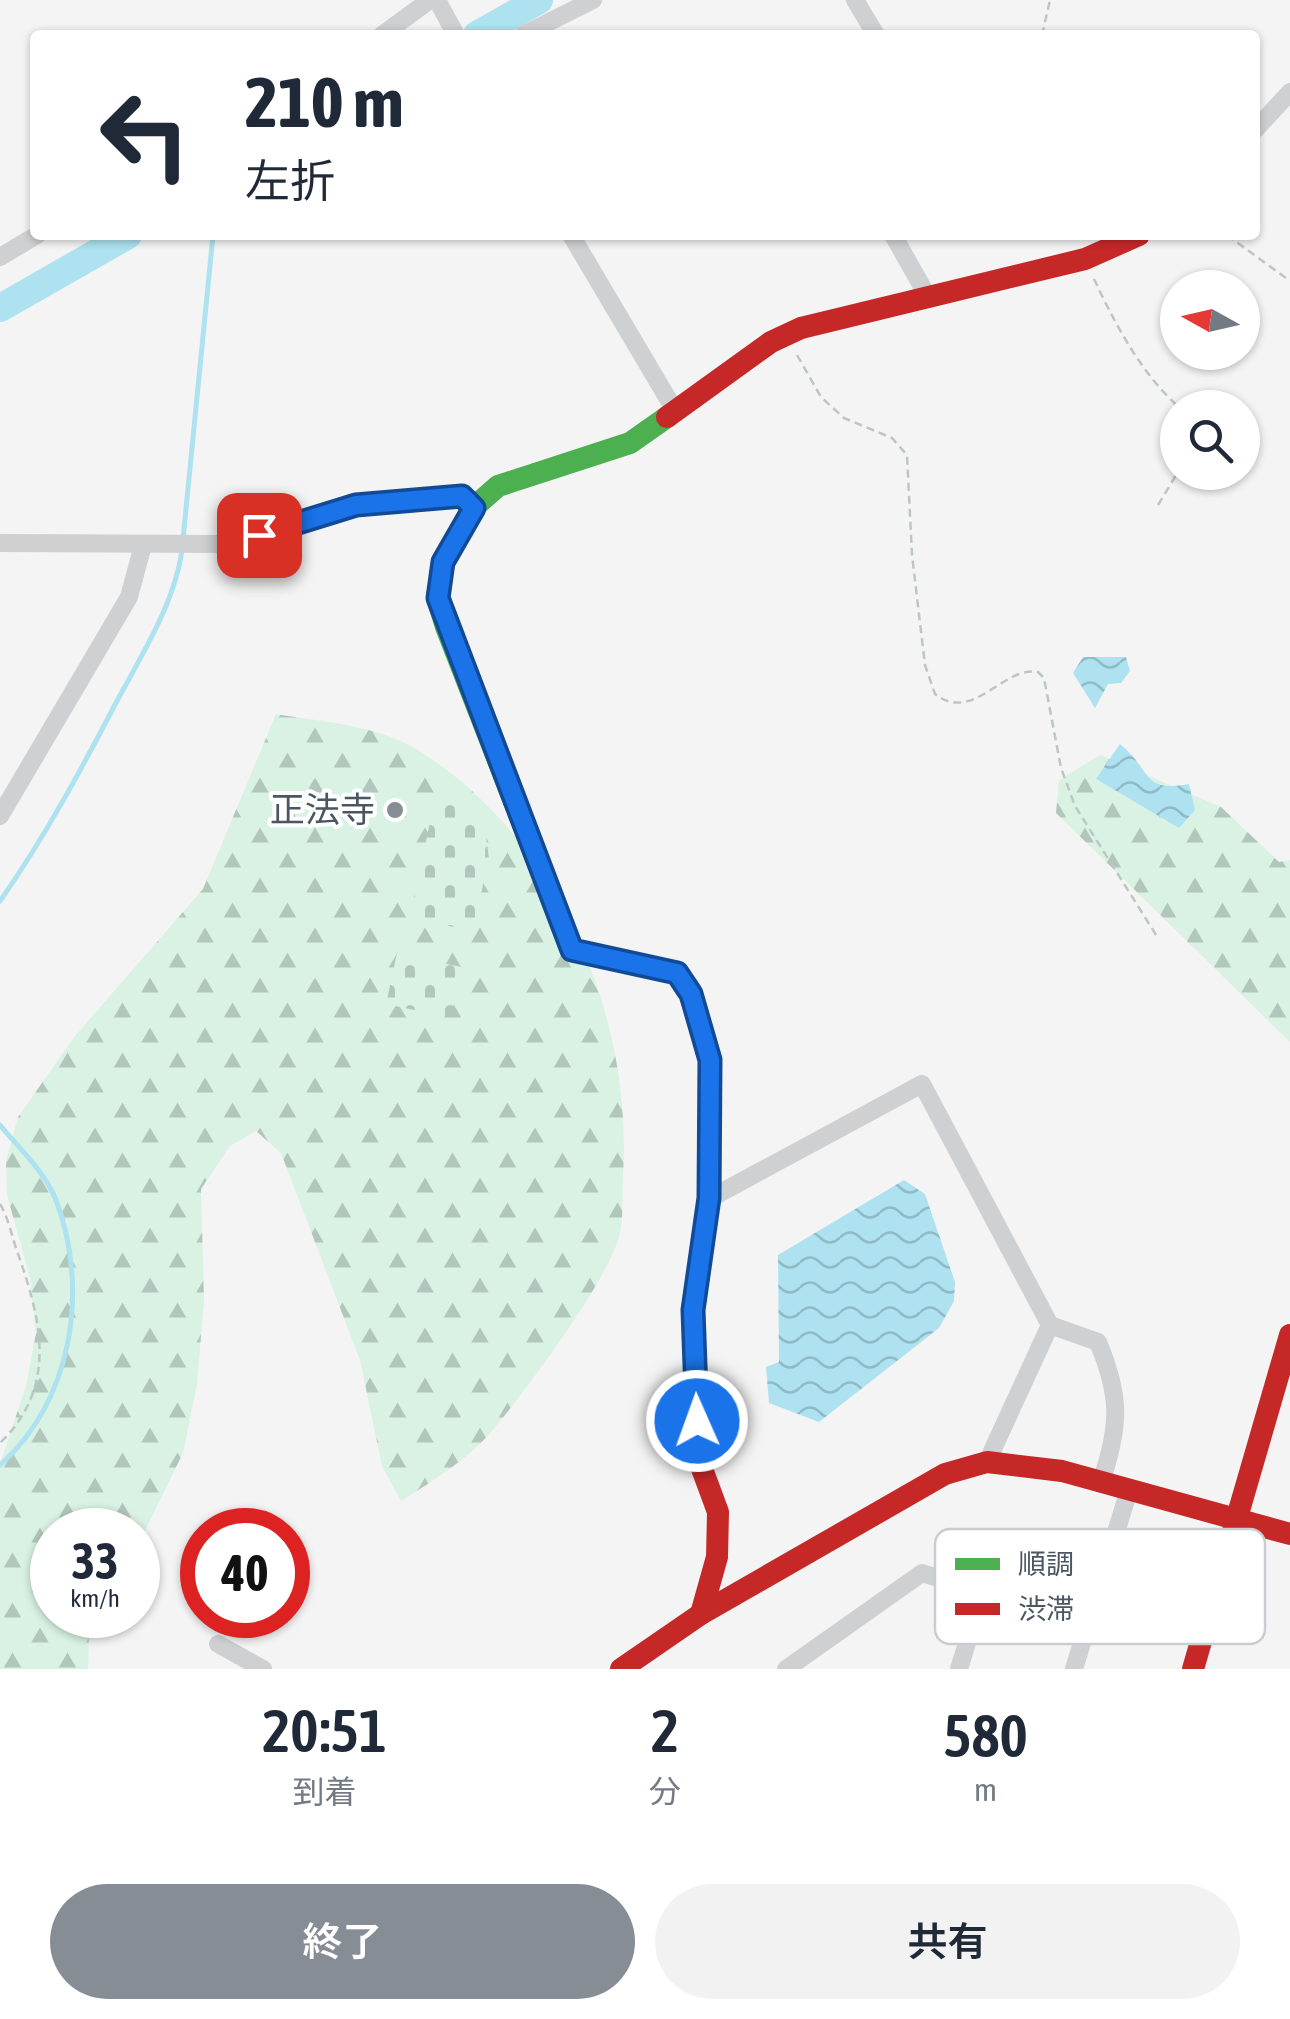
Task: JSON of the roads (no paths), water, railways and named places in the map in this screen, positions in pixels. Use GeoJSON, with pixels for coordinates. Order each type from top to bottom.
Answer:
{"type":"FeatureCollection","features":[{"type":"Feature","properties":{"kind":"street"},"geometry":{"type":"LineString","coordinates":[[533,30],[593,0]]}},
{"type":"Feature","properties":{"kind":"street"},"geometry":{"type":"LineString","coordinates":[[855,0],[873,30]]}},
{"type":"Feature","properties":{"kind":"street"},"geometry":{"type":"LineString","coordinates":[[390,30],[436,2],[453,30]]}},
{"type":"Feature","properties":{"kind":"street"},"geometry":{"type":"LineString","coordinates":[[1260,125],[1290,92]]}},
{"type":"Feature","properties":{"kind":"street"},"geometry":{"type":"LineString","coordinates":[[0,257],[30,239]]}},
{"type":"Feature","properties":{"kind":"street"},"geometry":{"type":"LineString","coordinates":[[573,240],[674,409]]}},
{"type":"Feature","properties":{"kind":"street"},"geometry":{"type":"LineString","coordinates":[[896,240],[928,297]]}},
{"type":"Feature","properties":{"kind":"street"},"geometry":{"type":"LineString","coordinates":[[701,1614],[717,1557],[718,1512],[698,1458],[693,1310],[709,1198],[710,1060],[691,994],[677,973],[572,950],[446,626],[438,598],[443,562],[474,508],[498,486],[630,443],[674,409],[787,335],[837,317],[896,308],[1086,260],[1128,240]]}},
{"type":"Feature","properties":{"kind":"street"},"geometry":{"type":"LineString","coordinates":[[0,543],[220,544],[385,501],[462,496],[474,508]]}},
{"type":"Feature","properties":{"kind":"street"},"geometry":{"type":"LineString","coordinates":[[0,816],[130,597],[145,545]]}},
{"type":"Feature","properties":{"kind":"street"},"geometry":{"type":"LineString","coordinates":[[709,1198],[922,1084],[1050,1326],[1098,1342],[1116,1385],[1116,1438],[1101,1482]]}},
{"type":"Feature","properties":{"kind":"street"},"geometry":{"type":"LineString","coordinates":[[987,1462],[1050,1326]]}},
{"type":"Feature","properties":{"kind":"street"},"geometry":{"type":"LineString","coordinates":[[1233,1529],[1290,1335]]}},
{"type":"Feature","properties":{"kind":"street"},"geometry":{"type":"LineString","coordinates":[[621,1669],[701,1614],[944,1474],[987,1462],[1062,1471],[1290,1534]]}},
{"type":"Feature","properties":{"kind":"street"},"geometry":{"type":"LineString","coordinates":[[1117,1529],[1129,1490]]}},
{"type":"Feature","properties":{"kind":"street"},"geometry":{"type":"LineString","coordinates":[[786,1669],[922,1573],[935,1577]]}},
{"type":"Feature","properties":{"kind":"street"},"geometry":{"type":"LineString","coordinates":[[218,1644],[263,1669]]}},
{"type":"Feature","properties":{"kind":"street"},"geometry":{"type":"LineString","coordinates":[[959,1669],[967,1644]]}},
{"type":"Feature","properties":{"kind":"street"},"geometry":{"type":"LineString","coordinates":[[1074,1669],[1081,1644]]}},
{"type":"Feature","properties":{"kind":"street"},"geometry":{"type":"LineString","coordinates":[[1193,1669],[1200,1644]]}},
{"type":"Feature","properties":{"kind":"water"},"geometry":{"type":"Polygon","coordinates":[[[1083,657],[1126,657],[1130,671],[1121,683],[1108,684],[1095,708],[1073,673],[1083,657]]]}},
{"type":"Feature","properties":{"kind":"water"},"geometry":{"type":"Polygon","coordinates":[[[1120,744],[1155,782],[1189,784],[1195,810],[1179,828],[1096,779],[1120,744]]]}},
{"type":"Feature","properties":{"kind":"water"},"geometry":{"type":"Polygon","coordinates":[[[904,1180],[925,1194],[955,1282],[954,1301],[939,1328],[819,1422],[769,1403],[766,1367],[779,1362],[778,1255],[904,1180]]]}},
{"type":"Feature","properties":{"kind":"waterway"},"geometry":{"type":"LineString","coordinates":[[486,30],[539,0]]}},
{"type":"Feature","properties":{"kind":"waterway"},"geometry":{"type":"LineString","coordinates":[[0,308],[119,240]]}},
{"type":"Feature","properties":{"kind":"waterway"},"geometry":{"type":"LineString","coordinates":[[183,539],[213,240]]}},
{"type":"Feature","properties":{"kind":"waterway"},"geometry":{"type":"LineString","coordinates":[[0,901],[62,802],[147,645],[173,589],[182,550]]}},
{"type":"Feature","properties":{"kind":"waterway"},"geometry":{"type":"LineString","coordinates":[[0,1125],[38,1170],[56,1200],[72,1271],[68,1343],[58,1377],[44,1410],[0,1465]]}},
{"type":"Feature","properties":{"kind":"place","name":"正法寺"},"geometry":{"type":"Point","coordinates":[395,810]}}]}
